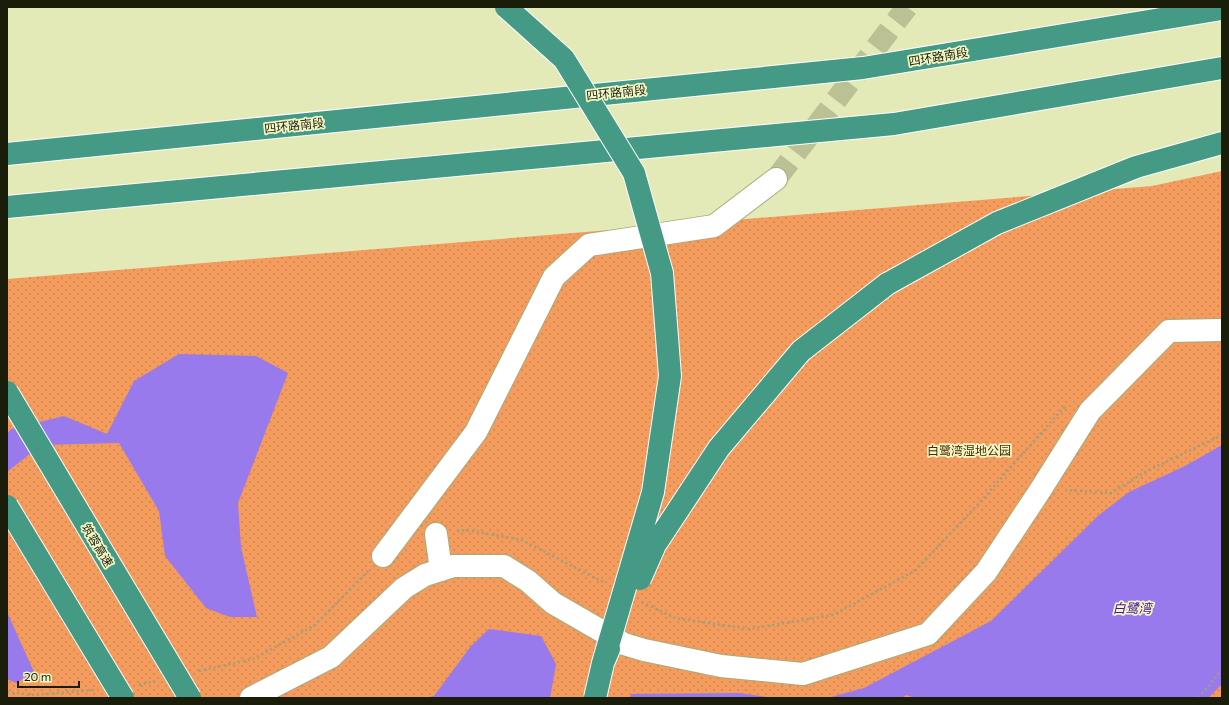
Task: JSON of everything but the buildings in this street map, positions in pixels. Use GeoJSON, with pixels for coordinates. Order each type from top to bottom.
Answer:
{"type":"FeatureCollection","features":[{"type":"Feature","properties":{"kind":"highway"},"geometry":{"type":"LineString","coordinates":[[506,7],[564,59],[634,173],[662,273],[670,376],[654,484],[651,499],[603,663],[595,698]]}},
{"type":"Feature","properties":{"kind":"highway","name":"四环路南段"},"geometry":{"type":"LineString","coordinates":[[7,154],[863,68],[1222,9]]}},
{"type":"Feature","properties":{"kind":"highway"},"geometry":{"type":"LineString","coordinates":[[7,207],[894,124],[1222,68]]}},
{"type":"Feature","properties":{"kind":"highway"},"geometry":{"type":"LineString","coordinates":[[603,663],[655,545],[719,448],[801,351],[887,284],[997,223],[1136,167],[1222,143]]}},
{"type":"Feature","properties":{"kind":"highway","name":"筑蓉高速"},"geometry":{"type":"LineString","coordinates":[[7,392],[190,698]]}},
{"type":"Feature","properties":{"kind":"highway"},"geometry":{"type":"LineString","coordinates":[[7,506],[123,698]]}},
{"type":"Feature","properties":{"kind":"street"},"geometry":{"type":"LineString","coordinates":[[384,556],[476,432],[554,277],[589,245],[714,226],[776,179]]}},
{"type":"Feature","properties":{"kind":"street"},"geometry":{"type":"LineString","coordinates":[[251,698],[331,657],[404,588],[425,575],[453,566],[504,566],[528,580],[553,603],[624,644],[644,650],[721,666],[803,674],[928,634],[986,572],[1090,411],[1169,331],[1222,330]]}},
{"type":"Feature","properties":{"kind":"street"},"geometry":{"type":"LineString","coordinates":[[436,534],[441,570]]}},
{"type":"Feature","properties":{"kind":"path"},"geometry":{"type":"LineString","coordinates":[[1041,489],[1111,493],[1145,472],[1222,435]]}},
{"type":"Feature","properties":{"kind":"path"},"geometry":{"type":"LineString","coordinates":[[1199,698],[1222,669]]}},
{"type":"Feature","properties":{"kind":"path"},"geometry":{"type":"LineString","coordinates":[[34,695],[38,698]]}},
{"type":"Feature","properties":{"kind":"green space","name":"白鹭湾湿地公园"},"geometry":{"type":"Polygon","coordinates":[[[1222,171],[1222,698],[7,698],[7,279],[1152,186],[1222,171]]]}},
{"type":"Feature","properties":{"kind":"water"},"geometry":{"type":"Polygon","coordinates":[[[179,354],[256,356],[288,373],[238,503],[241,547],[257,617],[230,617],[206,608],[165,556],[159,511],[119,443],[41,445],[7,472],[7,434],[11,429],[64,416],[107,434],[134,381],[179,354]]]}},
{"type":"Feature","properties":{"kind":"water","name":"白鹭湾"},"geometry":{"type":"Polygon","coordinates":[[[1222,445],[1222,684],[1208,698],[916,698],[906,695],[902,698],[827,698],[864,688],[991,621],[1099,515],[1129,492],[1185,466],[1222,445]]]}},
{"type":"Feature","properties":{"kind":"water"},"geometry":{"type":"Polygon","coordinates":[[[7,612],[34,672],[16,683],[7,679],[7,612]]]}},
{"type":"Feature","properties":{"kind":"water"},"geometry":{"type":"Polygon","coordinates":[[[489,629],[541,636],[556,664],[550,698],[424,698],[434,696],[471,646],[489,629]]]}},
{"type":"Feature","properties":{"kind":"water"},"geometry":{"type":"Polygon","coordinates":[[[739,693],[775,698],[630,698],[631,694],[739,693]]]}},
{"type":"Feature","properties":{"kind":"tunnel"},"geometry":{"type":"LineString","coordinates":[[776,179],[907,7]]}}]}
